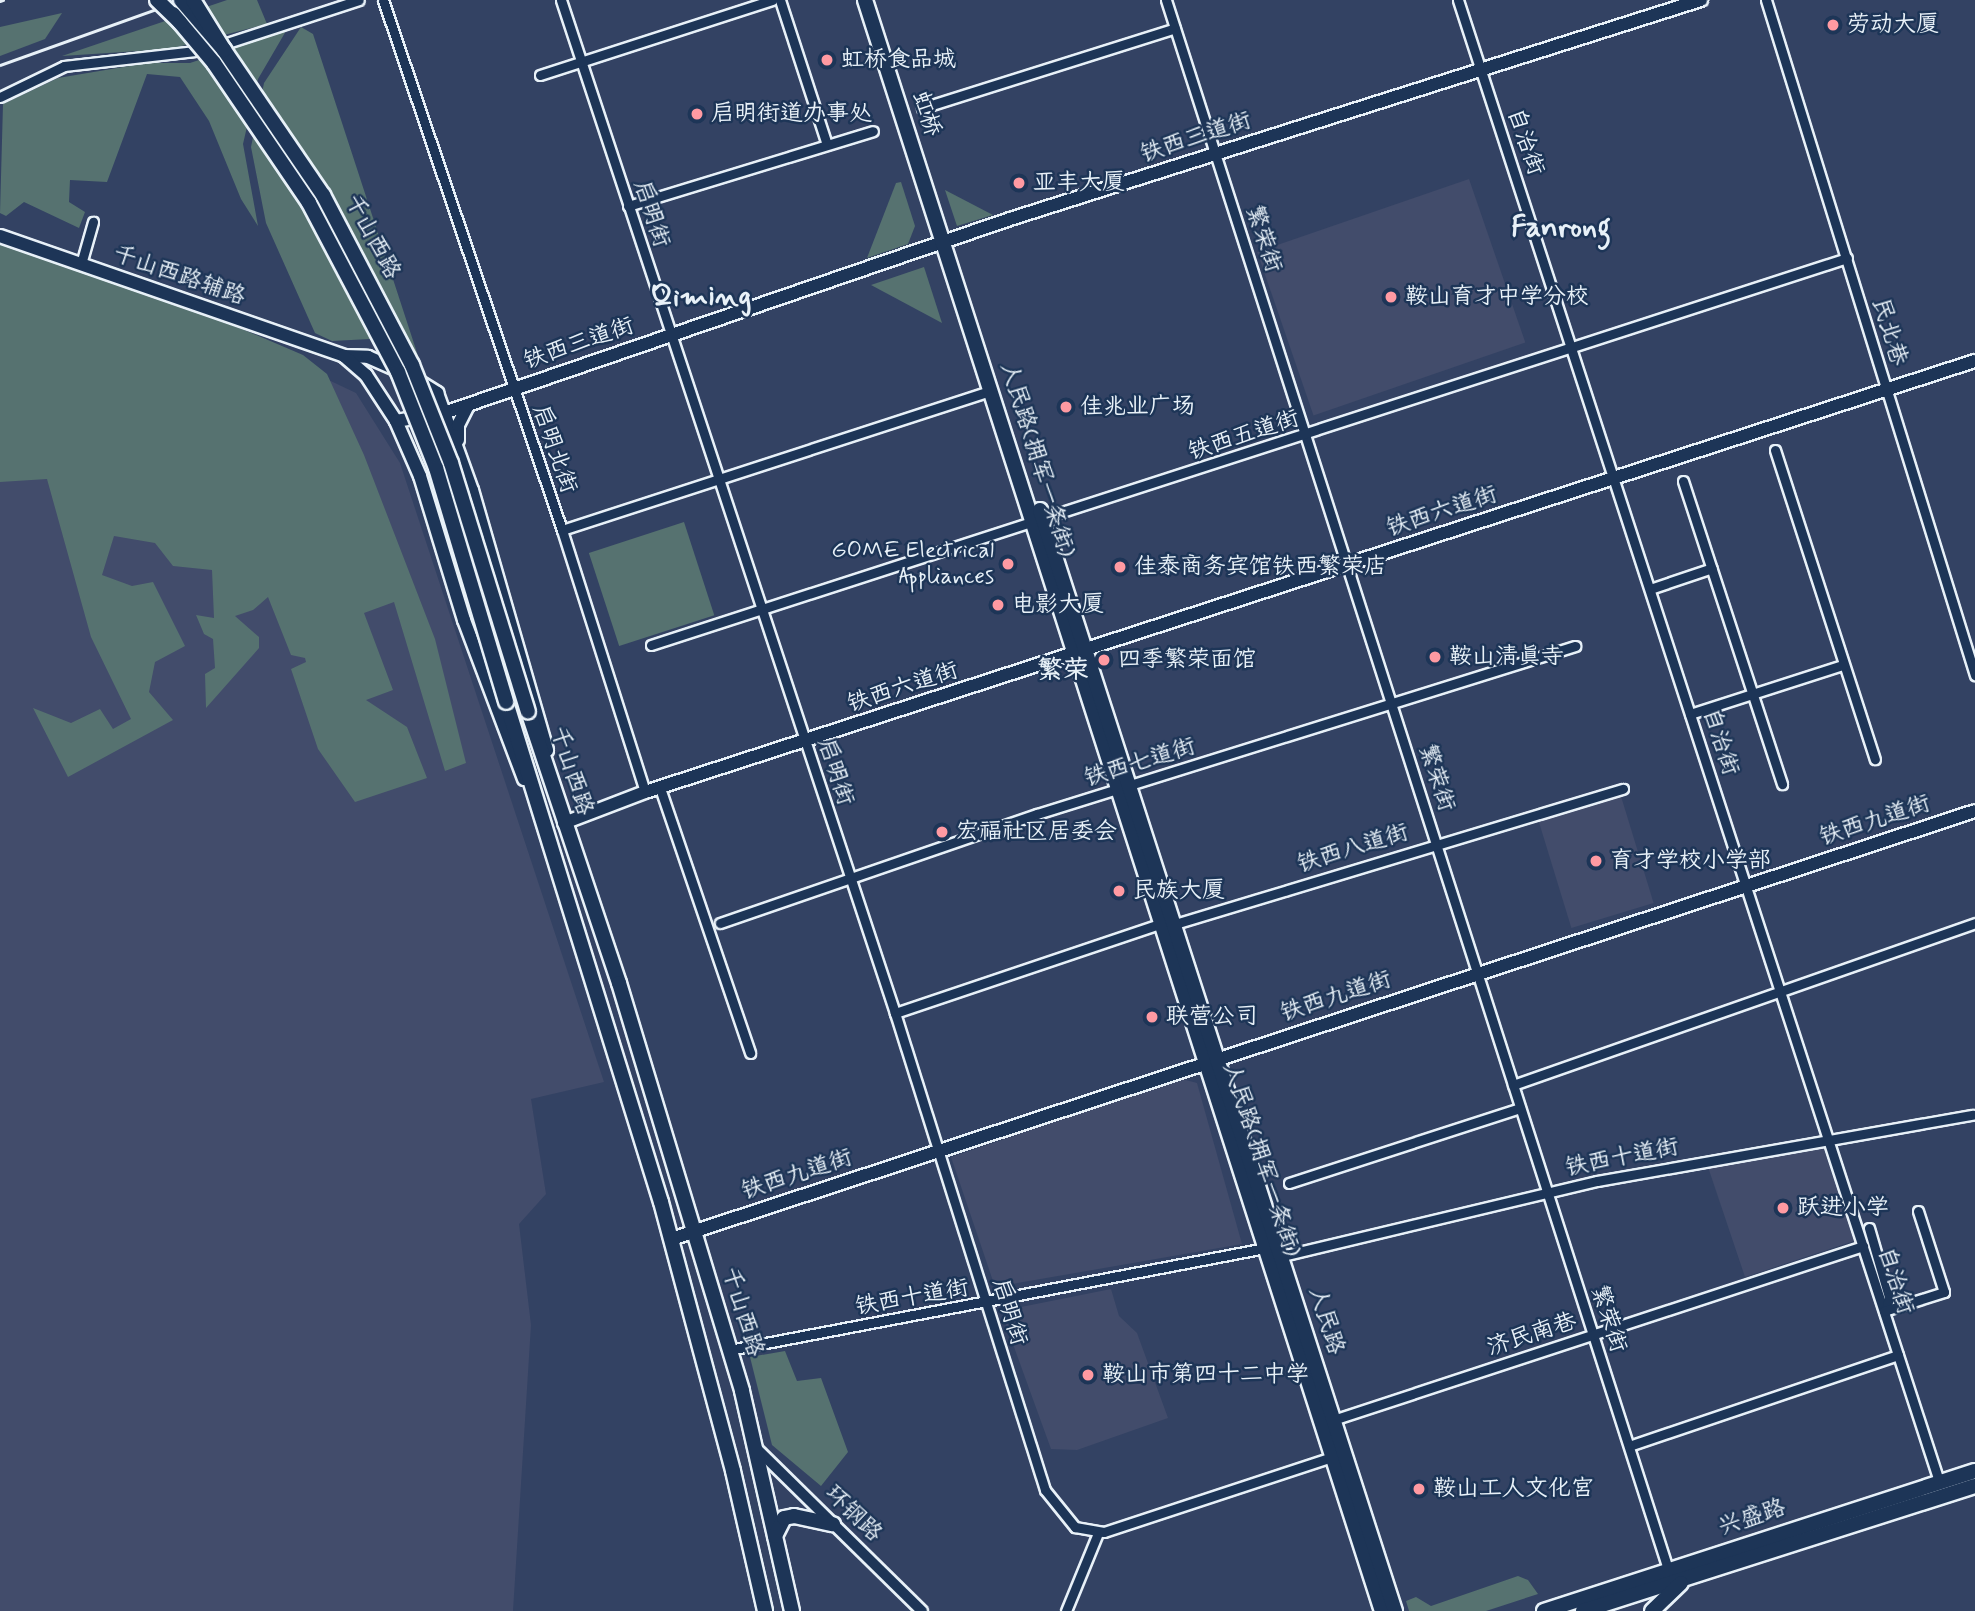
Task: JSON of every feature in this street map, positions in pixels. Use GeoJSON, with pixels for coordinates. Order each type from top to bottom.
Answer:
{"type":"FeatureCollection","features":[{"type":"Feature","properties":{"kind":"main road","name":"千山西路"},"geometry":{"type":"LineString","coordinates":[[158,0],[180,22],[262,129],[309,202],[398,372],[436,468],[544,829],[594,978],[671,1239],[765,1611]]}},
{"type":"Feature","properties":{"kind":"main road","name":"千山西路"},"geometry":{"type":"LineString","coordinates":[[181,0],[224,50],[323,195],[412,365],[451,463],[556,800],[619,983],[694,1232],[755,1447],[792,1611]]}},
{"type":"Feature","properties":{"kind":"main road"},"geometry":{"type":"LineString","coordinates":[[193,0],[224,50]]}},
{"type":"Feature","properties":{"kind":"main road","name":"虹桥"},"geometry":{"type":"LineString","coordinates":[[864,0],[915,153],[948,241]]}},
{"type":"Feature","properties":{"kind":"main road","name":"铁西三道街"},"geometry":{"type":"LineString","coordinates":[[396,421],[444,413],[948,241],[1480,68],[1701,0]]}},
{"type":"Feature","properties":{"kind":"main road","name":"千山西路辅路"},"geometry":{"type":"LineString","coordinates":[[0,236],[344,356]]}},
{"type":"Feature","properties":{"kind":"main road"},"geometry":{"type":"LineString","coordinates":[[948,241],[1039,521]]}},
{"type":"Feature","properties":{"kind":"main road","name":"人民路(拥军一条街)"},"geometry":{"type":"LineString","coordinates":[[948,241],[991,391],[1039,521],[1080,652],[1160,924],[1212,1059],[1265,1248],[1382,1611]]}},
{"type":"Feature","properties":{"kind":"main road"},"geometry":{"type":"LineString","coordinates":[[344,356],[368,357],[407,374],[437,393],[468,405],[458,425],[460,455]]}},
{"type":"Feature","properties":{"kind":"main road"},"geometry":{"type":"LineString","coordinates":[[344,356],[366,375],[396,421],[420,476],[493,702],[544,829]]}},
{"type":"Feature","properties":{"kind":"main road","name":"铁西六道街"},"geometry":{"type":"LineString","coordinates":[[564,823],[645,792],[805,743],[1975,361]]}},
{"type":"Feature","properties":{"kind":"main road"},"geometry":{"type":"LineString","coordinates":[[437,393],[460,455],[538,710],[556,800]]}},
{"type":"Feature","properties":{"kind":"main road","name":"人民路"},"geometry":{"type":"LineString","coordinates":[[1122,788],[1175,924],[1212,1059],[1282,1256],[1395,1611]]}},
{"type":"Feature","properties":{"kind":"main road","name":"铁西九道街"},"geometry":{"type":"LineString","coordinates":[[671,1239],[1212,1059],[1975,811]]}},
{"type":"Feature","properties":{"kind":"main road","name":"兴盛路"},"geometry":{"type":"LineString","coordinates":[[1585,1611],[1942,1489],[1975,1471]]}},
{"type":"Feature","properties":{"kind":"main road","name":"兴盛路"},"geometry":{"type":"LineString","coordinates":[[1544,1611],[1668,1569],[1942,1489],[1975,1486]]}},
{"type":"Feature","properties":{"kind":"main road"},"geometry":{"type":"LineString","coordinates":[[775,1537],[784,1518],[794,1516],[833,1524]]}},
{"type":"Feature","properties":{"kind":"main road"},"geometry":{"type":"LineString","coordinates":[[1653,1611],[1691,1576]]}},
{"type":"Feature","properties":{"kind":"street"},"geometry":{"type":"LineString","coordinates":[[0,97],[64,66],[180,55],[359,0]]}},
{"type":"Feature","properties":{"kind":"street","name":"启明北街"},"geometry":{"type":"LineString","coordinates":[[383,0],[562,530],[645,792]]}},
{"type":"Feature","properties":{"kind":"street","name":"启明街"},"geometry":{"type":"LineString","coordinates":[[561,0],[717,481],[895,1013],[1045,1490],[1075,1527],[1098,1533]]}},
{"type":"Feature","properties":{"kind":"street"},"geometry":{"type":"LineString","coordinates":[[540,75],[772,0]]}},
{"type":"Feature","properties":{"kind":"street"},"geometry":{"type":"LineString","coordinates":[[780,0],[827,145]]}},
{"type":"Feature","properties":{"kind":"street","name":"繁荣街"},"geometry":{"type":"LineString","coordinates":[[1166,0],[1668,1569]]}},
{"type":"Feature","properties":{"kind":"street","name":"自治街"},"geometry":{"type":"LineString","coordinates":[[1458,0],[1942,1489]]}},
{"type":"Feature","properties":{"kind":"street","name":"民北巷"},"geometry":{"type":"LineString","coordinates":[[1766,0],[1975,675]]}},
{"type":"Feature","properties":{"kind":"street"},"geometry":{"type":"LineString","coordinates":[[922,108],[1175,28]]}},
{"type":"Feature","properties":{"kind":"street"},"geometry":{"type":"LineString","coordinates":[[628,206],[873,131]]}},
{"type":"Feature","properties":{"kind":"street"},"geometry":{"type":"LineString","coordinates":[[81,264],[93,222]]}},
{"type":"Feature","properties":{"kind":"street","name":"铁西五道街"},"geometry":{"type":"LineString","coordinates":[[651,645],[1306,436],[1570,344],[1847,258]]}},
{"type":"Feature","properties":{"kind":"street"},"geometry":{"type":"LineString","coordinates":[[562,530],[991,391]]}},
{"type":"Feature","properties":{"kind":"street"},"geometry":{"type":"LineString","coordinates":[[1775,450],[1875,759]]}},
{"type":"Feature","properties":{"kind":"street"},"geometry":{"type":"LineString","coordinates":[[1683,481],[1782,784]]}},
{"type":"Feature","properties":{"kind":"street"},"geometry":{"type":"LineString","coordinates":[[1650,589],[1712,568]]}},
{"type":"Feature","properties":{"kind":"street","name":"铁西七道街"},"geometry":{"type":"LineString","coordinates":[[720,923],[1122,788],[1574,646]]}},
{"type":"Feature","properties":{"kind":"street"},"geometry":{"type":"LineString","coordinates":[[1690,714],[1843,665]]}},
{"type":"Feature","properties":{"kind":"street"},"geometry":{"type":"LineString","coordinates":[[660,788],[750,1053]]}},
{"type":"Feature","properties":{"kind":"street","name":"铁西八道街"},"geometry":{"type":"LineString","coordinates":[[1175,924],[1436,843],[1623,789]]}},
{"type":"Feature","properties":{"kind":"street"},"geometry":{"type":"LineString","coordinates":[[1513,1085],[1780,989],[1975,923]]}},
{"type":"Feature","properties":{"kind":"street"},"geometry":{"type":"LineString","coordinates":[[895,1013],[1160,924]]}},
{"type":"Feature","properties":{"kind":"street"},"geometry":{"type":"LineString","coordinates":[[1289,1183],[1520,1108]]}},
{"type":"Feature","properties":{"kind":"street","name":"铁西十道街"},"geometry":{"type":"LineString","coordinates":[[1282,1256],[1668,1167],[1973,1115]]}},
{"type":"Feature","properties":{"kind":"street"},"geometry":{"type":"LineString","coordinates":[[1885,1311],[1944,1292],[1918,1211]]}},
{"type":"Feature","properties":{"kind":"street"},"geometry":{"type":"LineString","coordinates":[[1869,1228],[1889,1297],[1885,1311]]}},
{"type":"Feature","properties":{"kind":"street","name":"济民南巷"},"geometry":{"type":"LineString","coordinates":[[1333,1420],[1863,1246]]}},
{"type":"Feature","properties":{"kind":"street","name":"铁西十道街"},"geometry":{"type":"LineString","coordinates":[[729,1350],[987,1304],[1265,1248]]}},
{"type":"Feature","properties":{"kind":"street"},"geometry":{"type":"LineString","coordinates":[[1629,1446],[1898,1355]]}},
{"type":"Feature","properties":{"kind":"street","name":"环钢路"},"geometry":{"type":"LineString","coordinates":[[755,1447],[922,1611]]}},
{"type":"Feature","properties":{"kind":"street"},"geometry":{"type":"LineString","coordinates":[[1066,1611],[1098,1533],[1332,1457]]}},
{"type":"Feature","properties":{"kind":"shaded area","name":"鞍山育才中学分校"},"geometry":{"type":"Polygon","coordinates":[[[1469,179],[1525,343],[1314,416],[1257,252],[1469,179]]]}},
{"type":"Feature","properties":{"kind":"shaded area"},"geometry":{"type":"Polygon","coordinates":[[[0,253],[297,365],[356,393],[400,463],[604,1082],[531,1099],[546,1194],[519,1224],[531,1325],[513,1611],[0,1611],[0,253]]]}},
{"type":"Feature","properties":{"kind":"shaded area","name":"育才学校小学部"},"geometry":{"type":"Polygon","coordinates":[[[1620,793],[1654,903],[1571,928],[1538,818],[1620,793]]]}},
{"type":"Feature","properties":{"kind":"shaded area"},"geometry":{"type":"Polygon","coordinates":[[[1182,1079],[1197,1083],[1242,1244],[995,1287],[951,1157],[1182,1079]]]}},
{"type":"Feature","properties":{"kind":"shaded area","name":"跃进小学"},"geometry":{"type":"Polygon","coordinates":[[[1823,1147],[1854,1241],[1745,1277],[1708,1167],[1823,1147]]]}},
{"type":"Feature","properties":{"kind":"shaded area","name":"鞍山市第四十二中学"},"geometry":{"type":"Polygon","coordinates":[[[1111,1289],[1119,1316],[1137,1333],[1168,1418],[1077,1450],[1051,1449],[1001,1311],[1111,1289]]]}},
{"type":"Feature","properties":{"kind":"green space"},"geometry":{"type":"Polygon","coordinates":[[[227,0],[257,0],[267,24],[170,49],[62,56],[227,0]]]}},
{"type":"Feature","properties":{"kind":"green space"},"geometry":{"type":"Polygon","coordinates":[[[62,13],[45,39],[0,56],[0,27],[62,13]]]}},
{"type":"Feature","properties":{"kind":"green space"},"geometry":{"type":"Polygon","coordinates":[[[301,27],[313,34],[422,368],[370,339],[332,341],[315,333],[266,223],[251,147],[264,83],[301,27]]]}},
{"type":"Feature","properties":{"kind":"green space"},"geometry":{"type":"Polygon","coordinates":[[[286,31],[258,79],[243,144],[258,226],[241,199],[209,121],[180,77],[147,74],[107,182],[70,180],[69,202],[85,212],[79,228],[24,202],[6,216],[0,213],[3,104],[58,78],[147,63],[190,63],[286,31]]]}},
{"type":"Feature","properties":{"kind":"green space"},"geometry":{"type":"Polygon","coordinates":[[[901,182],[915,226],[908,244],[867,258],[896,183],[901,182]]]}},
{"type":"Feature","properties":{"kind":"green space"},"geometry":{"type":"Polygon","coordinates":[[[945,190],[993,215],[957,226],[945,190]]]}},
{"type":"Feature","properties":{"kind":"green space"},"geometry":{"type":"Polygon","coordinates":[[[0,243],[242,329],[303,355],[327,374],[364,455],[435,639],[466,763],[445,771],[394,602],[364,613],[393,690],[366,700],[407,727],[427,778],[355,802],[318,749],[291,669],[306,662],[305,658],[291,655],[268,597],[253,610],[235,616],[259,637],[259,648],[206,708],[205,674],[215,668],[213,639],[204,634],[196,615],[214,618],[212,570],[173,566],[155,543],[114,536],[102,575],[132,586],[153,582],[185,646],[155,662],[149,692],[173,720],[68,777],[33,708],[71,723],[100,709],[113,729],[131,719],[91,637],[47,479],[0,482],[0,243]]]}},
{"type":"Feature","properties":{"kind":"green space"},"geometry":{"type":"Polygon","coordinates":[[[924,267],[942,323],[871,285],[924,267]]]}},
{"type":"Feature","properties":{"kind":"green space"},"geometry":{"type":"Polygon","coordinates":[[[684,522],[714,615],[619,646],[589,553],[684,522]]]}},
{"type":"Feature","properties":{"kind":"green space"},"geometry":{"type":"Polygon","coordinates":[[[785,1351],[797,1381],[821,1378],[848,1452],[821,1486],[772,1445],[750,1357],[785,1351]]]}},
{"type":"Feature","properties":{"kind":"green space"},"geometry":{"type":"Polygon","coordinates":[[[1518,1576],[1528,1580],[1538,1594],[1486,1611],[1409,1611],[1406,1601],[1416,1597],[1431,1606],[1518,1576]]]}},
{"type":"Feature","properties":{"kind":"railway"},"geometry":{"type":"LineString","coordinates":[[0,65],[182,0]]}},
{"type":"Feature","properties":{"kind":"place","name":"劳动大厦"},"geometry":{"type":"Point","coordinates":[1833,25]}},
{"type":"Feature","properties":{"kind":"place","name":"虹桥食品城"},"geometry":{"type":"Point","coordinates":[827,60]}},
{"type":"Feature","properties":{"kind":"place","name":"启明街道办事处"},"geometry":{"type":"Point","coordinates":[697,114]}},
{"type":"Feature","properties":{"kind":"place","name":"亚丰大厦"},"geometry":{"type":"Point","coordinates":[1019,183]}},
{"type":"Feature","properties":{"kind":"place","name":"鞍山育才中学分校"},"geometry":{"type":"Point","coordinates":[1391,297]}},
{"type":"Feature","properties":{"kind":"place","name":"佳兆业广场"},"geometry":{"type":"Point","coordinates":[1066,407]}},
{"type":"Feature","properties":{"kind":"place","name":"GOME Electrical Appliances"},"geometry":{"type":"Point","coordinates":[1008,564]}},
{"type":"Feature","properties":{"kind":"place","name":"佳泰商务宾馆铁西繁荣店"},"geometry":{"type":"Point","coordinates":[1120,567]}},
{"type":"Feature","properties":{"kind":"place","name":"电影大厦"},"geometry":{"type":"Point","coordinates":[998,605]}},
{"type":"Feature","properties":{"kind":"place","name":"鞍山清真寺"},"geometry":{"type":"Point","coordinates":[1435,657]}},
{"type":"Feature","properties":{"kind":"place","name":"四季繁荣面馆"},"geometry":{"type":"Point","coordinates":[1104,660]}},
{"type":"Feature","properties":{"kind":"place","name":"宏福社区居委会"},"geometry":{"type":"Point","coordinates":[942,832]}},
{"type":"Feature","properties":{"kind":"place","name":"育才学校小学部"},"geometry":{"type":"Point","coordinates":[1596,861]}},
{"type":"Feature","properties":{"kind":"place","name":"民族大厦"},"geometry":{"type":"Point","coordinates":[1119,891]}},
{"type":"Feature","properties":{"kind":"place","name":"联营公司"},"geometry":{"type":"Point","coordinates":[1152,1017]}},
{"type":"Feature","properties":{"kind":"place","name":"跃进小学"},"geometry":{"type":"Point","coordinates":[1783,1208]}},
{"type":"Feature","properties":{"kind":"place","name":"鞍山市第四十二中学"},"geometry":{"type":"Point","coordinates":[1088,1375]}},
{"type":"Feature","properties":{"kind":"place","name":"鞍山工人文化宫"},"geometry":{"type":"Point","coordinates":[1419,1489]}},
{"type":"Feature","properties":{"kind":"district","name":"Fanrong"},"geometry":{"type":"Point","coordinates":[1561,228]}},
{"type":"Feature","properties":{"kind":"district","name":"Qiming"},"geometry":{"type":"Point","coordinates":[701,297]}},
{"type":"Feature","properties":{"kind":"district","name":"繁荣"},"geometry":{"type":"Point","coordinates":[1063,672]}}]}
